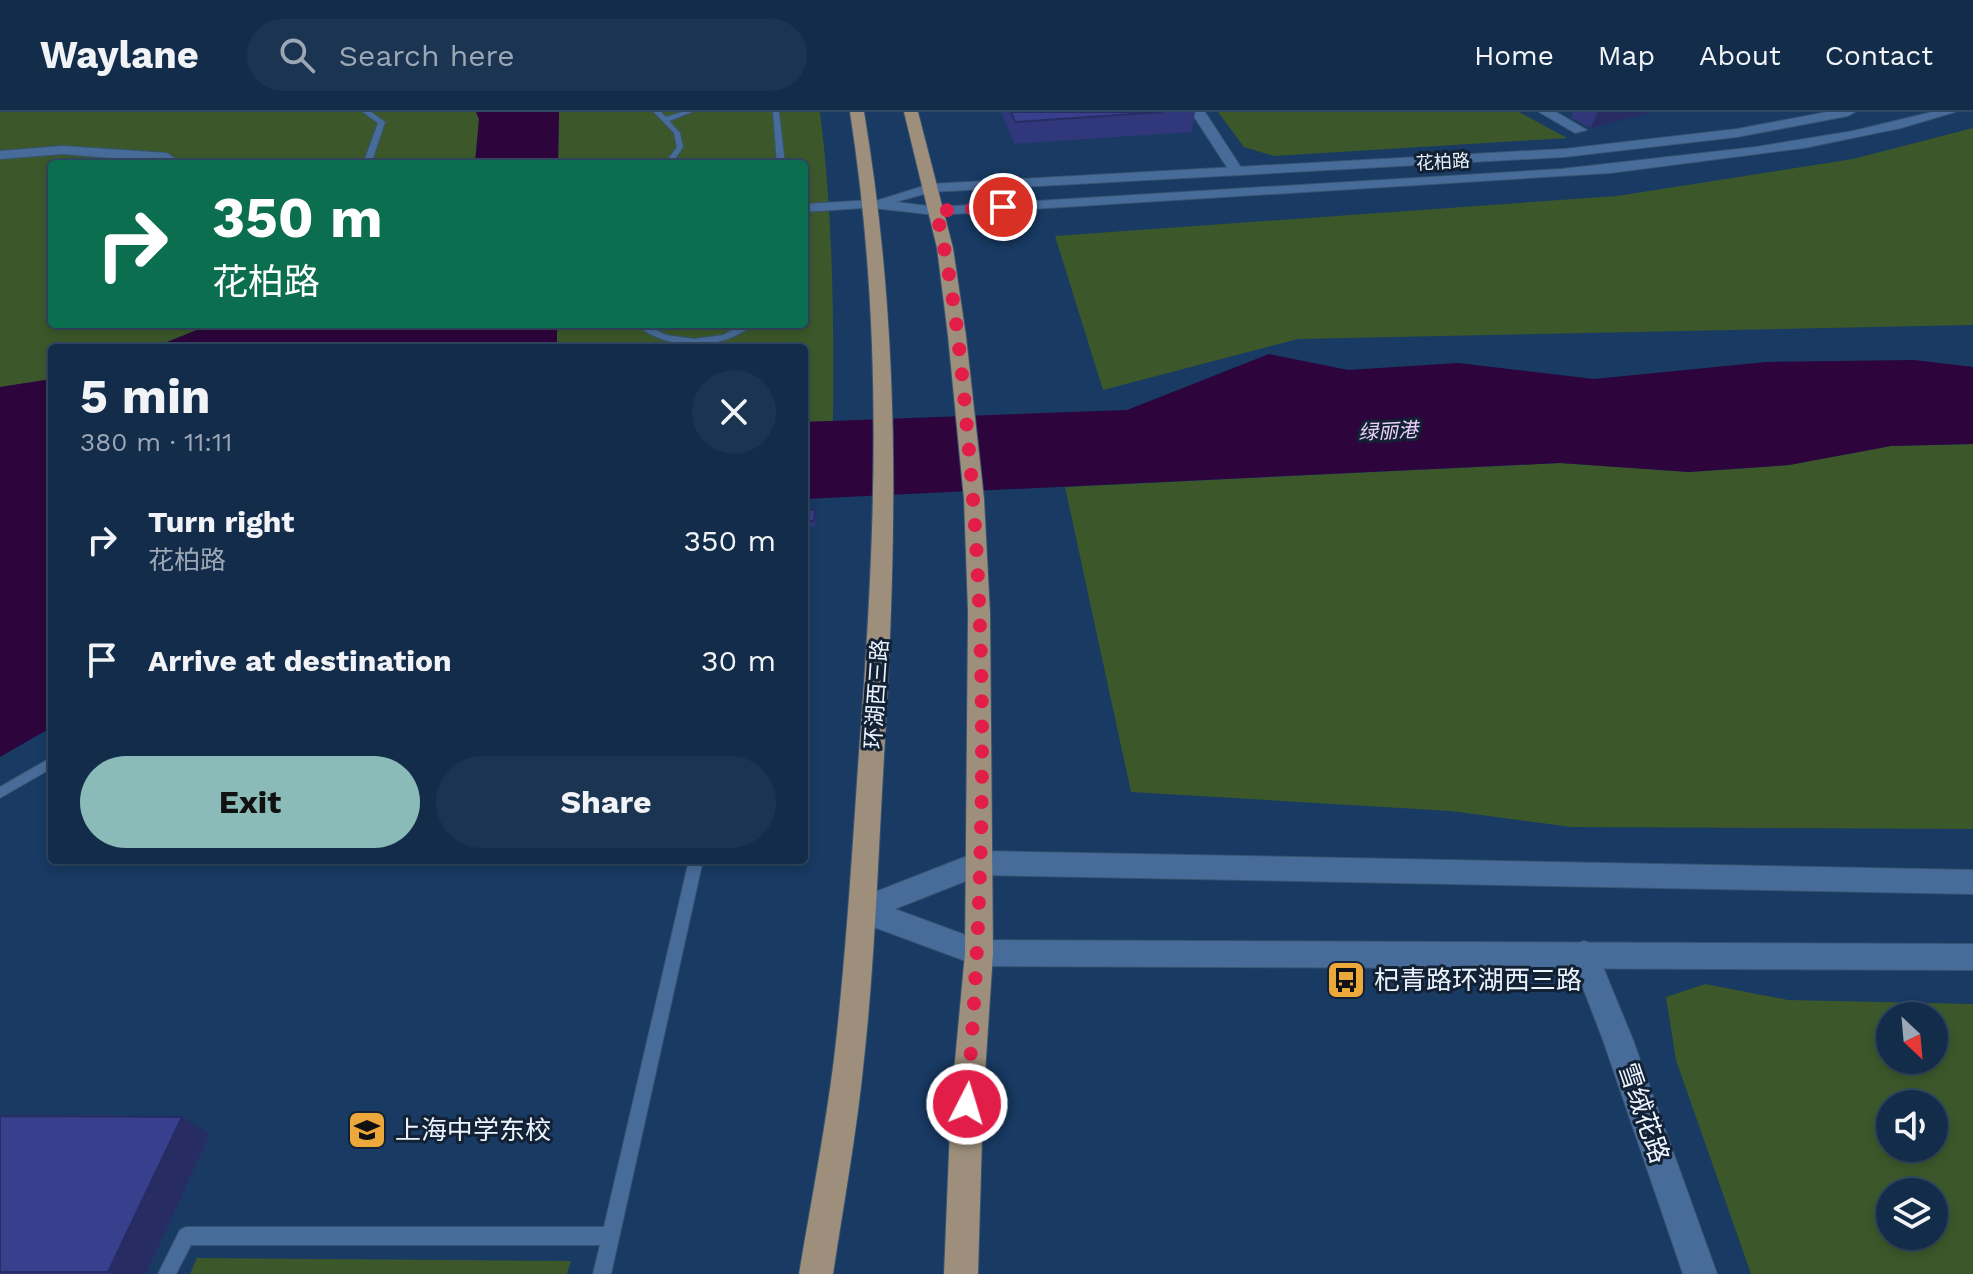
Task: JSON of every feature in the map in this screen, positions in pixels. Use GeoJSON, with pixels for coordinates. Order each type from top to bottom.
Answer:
{"type":"FeatureCollection","features":[{"type":"Feature","properties":{"kind":"main road","name":"环湖西三路"},"geometry":{"type":"LineString","coordinates":[[816,1274],[844,1100],[862,910],[887,501],[887,409],[873,204],[857,112]]}},
{"type":"Feature","properties":{"kind":"main road"},"geometry":{"type":"LineString","coordinates":[[911,112],[945,248],[974,499],[979,612],[979,953],[967,1104],[961,1274]]}},
{"type":"Feature","properties":{"kind":"main road"},"geometry":{"type":"LineString","coordinates":[[1198,112],[1237,172]]}},
{"type":"Feature","properties":{"kind":"main road"},"geometry":{"type":"LineString","coordinates":[[1546,112],[1580,130]]}},
{"type":"Feature","properties":{"kind":"main road","name":"花柏路"},"geometry":{"type":"LineString","coordinates":[[873,204],[930,188],[1548,154],[1655,144],[1848,112]]}},
{"type":"Feature","properties":{"kind":"main road","name":"花柏路"},"geometry":{"type":"LineString","coordinates":[[873,204],[936,211],[1561,173],[1659,164],[1790,146],[1948,112]]}},
{"type":"Feature","properties":{"kind":"main road"},"geometry":{"type":"LineString","coordinates":[[0,155],[63,150],[167,157],[171,160]]}},
{"type":"Feature","properties":{"kind":"main road"},"geometry":{"type":"LineString","coordinates":[[808,208],[873,204]]}},
{"type":"Feature","properties":{"kind":"main road"},"geometry":{"type":"LineString","coordinates":[[862,910],[980,863],[1973,882]]}},
{"type":"Feature","properties":{"kind":"main road"},"geometry":{"type":"LineString","coordinates":[[862,910],[979,953],[1973,957]]}},
{"type":"Feature","properties":{"kind":"main road","name":"雪绒花路"},"geometry":{"type":"LineString","coordinates":[[1584,954],[1618,1040],[1700,1274]]}},
{"type":"Feature","properties":{"kind":"lane"},"geometry":{"type":"LineString","coordinates":[[366,112],[382,122],[368,160]]}},
{"type":"Feature","properties":{"kind":"lane"},"geometry":{"type":"LineString","coordinates":[[657,112],[667,119],[677,133],[680,147],[671,160]]}},
{"type":"Feature","properties":{"kind":"lane"},"geometry":{"type":"LineString","coordinates":[[667,119],[689,112]]}},
{"type":"Feature","properties":{"kind":"lane"},"geometry":{"type":"LineString","coordinates":[[776,112],[781,160]]}},
{"type":"Feature","properties":{"kind":"lane"},"geometry":{"type":"LineString","coordinates":[[647,328],[668,338],[698,341],[745,328]]}},
{"type":"Feature","properties":{"kind":"lane"},"geometry":{"type":"LineString","coordinates":[[0,793],[48,764]]}},
{"type":"Feature","properties":{"kind":"lane"},"geometry":{"type":"LineString","coordinates":[[602,1274],[695,864]]}},
{"type":"Feature","properties":{"kind":"lane"},"geometry":{"type":"LineString","coordinates":[[167,1274],[186,1236],[611,1236]]}},
{"type":"Feature","properties":{"kind":"green space"},"geometry":{"type":"Polygon","coordinates":[[[0,112],[476,112],[479,119],[475,160],[48,160],[48,328],[202,328],[162,344],[48,344],[48,380],[0,387],[0,112]]]}},
{"type":"Feature","properties":{"kind":"green space"},"geometry":{"type":"Polygon","coordinates":[[[559,112],[820,112],[832,266],[833,421],[808,422],[808,344],[557,344],[557,328],[808,328],[808,160],[558,160],[559,112]]]}},
{"type":"Feature","properties":{"kind":"green space"},"geometry":{"type":"Polygon","coordinates":[[[1218,112],[1519,112],[1567,138],[1274,156],[1244,147],[1218,112]]]}},
{"type":"Feature","properties":{"kind":"green space"},"geometry":{"type":"Polygon","coordinates":[[[1973,128],[1973,325],[1298,339],[1103,390],[1055,236],[1617,196],[1853,159],[1973,128]]]}},
{"type":"Feature","properties":{"kind":"green space"},"geometry":{"type":"Polygon","coordinates":[[[1973,444],[1973,829],[1571,827],[1451,811],[1131,792],[1065,487],[1560,463],[1689,472],[1789,465],[1891,446],[1973,444]]]}},
{"type":"Feature","properties":{"kind":"green space"},"geometry":{"type":"Polygon","coordinates":[[[1705,984],[1788,1000],[1880,1002],[1876,1002],[1876,1074],[1948,1074],[1948,1003],[1973,1004],[1973,1274],[1751,1274],[1676,1060],[1666,997],[1705,984]]]}},
{"type":"Feature","properties":{"kind":"green space"},"geometry":{"type":"Polygon","coordinates":[[[197,1258],[571,1261],[567,1274],[190,1274],[197,1258]]]}},
{"type":"Feature","properties":{"kind":"water"},"geometry":{"type":"Polygon","coordinates":[[[476,112],[559,112],[558,160],[475,160],[479,119],[476,112]]]}},
{"type":"Feature","properties":{"kind":"water"},"geometry":{"type":"Polygon","coordinates":[[[202,328],[557,328],[557,344],[162,344],[202,328]]]}},
{"type":"Feature","properties":{"kind":"water","name":"绿丽港"},"geometry":{"type":"Polygon","coordinates":[[[1269,354],[1348,370],[1458,363],[1594,379],[1766,362],[1914,360],[1973,367],[1973,444],[1891,446],[1789,465],[1689,472],[1560,463],[808,499],[808,422],[1127,410],[1269,354]]]}},
{"type":"Feature","properties":{"kind":"water"},"geometry":{"type":"Polygon","coordinates":[[[48,380],[48,729],[0,757],[0,387],[48,380]]]}},
{"type":"Feature","properties":{"kind":"building"},"geometry":{"type":"Polygon","coordinates":[[[1011,112],[1163,112],[1015,122],[1011,112]]]}},
{"type":"Feature","properties":{"kind":"building"},"geometry":{"type":"Polygon","coordinates":[[[808,510],[815,510],[814,521],[808,521],[808,510]]]}},
{"type":"Feature","properties":{"kind":"building"},"geometry":{"type":"Polygon","coordinates":[[[0,1116],[182,1117],[108,1272],[0,1272],[0,1116]]]}},
{"type":"Feature","properties":{"kind":"place","name":"杞青路环湖西三路"},"geometry":{"type":"Point","coordinates":[1346,980]}},
{"type":"Feature","properties":{"kind":"place","name":"上海中学东校"},"geometry":{"type":"Point","coordinates":[367,1130]}},
{"type":"Feature","properties":{"kind":"route"},"geometry":{"type":"LineString","coordinates":[[967,1104],[979,953],[979,612],[974,499],[965,405],[945,248],[936,211],[1003,207]]}}]}
